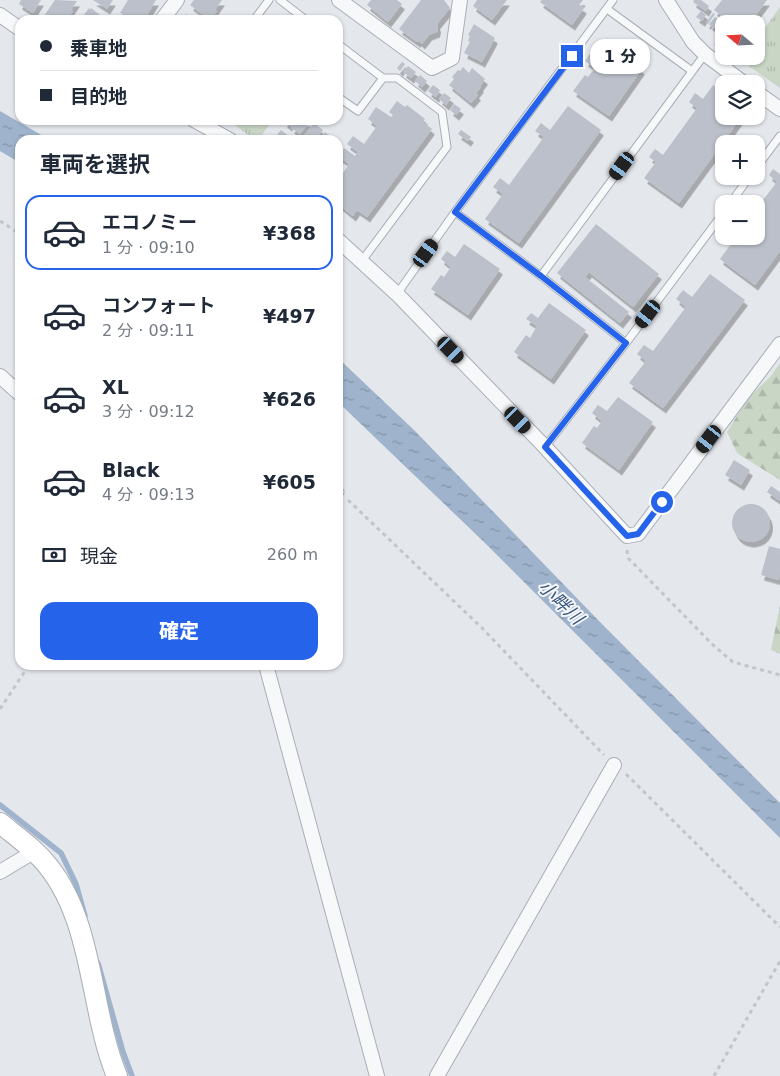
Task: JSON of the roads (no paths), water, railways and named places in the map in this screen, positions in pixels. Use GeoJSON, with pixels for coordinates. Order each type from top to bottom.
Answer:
{"type":"FeatureCollection","features":[{"type":"Feature","properties":{"kind":"street"},"geometry":{"type":"LineString","coordinates":[[166,15],[177,0]]}},
{"type":"Feature","properties":{"kind":"street"},"geometry":{"type":"LineString","coordinates":[[339,0],[432,68],[452,58],[460,0]]}},
{"type":"Feature","properties":{"kind":"street"},"geometry":{"type":"LineString","coordinates":[[666,0],[693,42],[705,54],[733,75]]}},
{"type":"Feature","properties":{"kind":"street"},"geometry":{"type":"LineString","coordinates":[[0,15],[15,26]]}},
{"type":"Feature","properties":{"kind":"street"},"geometry":{"type":"LineString","coordinates":[[765,99],[780,110]]}},
{"type":"Feature","properties":{"kind":"street"},"geometry":{"type":"LineString","coordinates":[[203,125],[221,135]]}},
{"type":"Feature","properties":{"kind":"street"},"geometry":{"type":"LineString","coordinates":[[343,245],[397,294],[545,447],[627,536],[638,534],[780,344]]}},
{"type":"Feature","properties":{"kind":"street"},"geometry":{"type":"LineString","coordinates":[[0,376],[15,390]]}},
{"type":"Feature","properties":{"kind":"street"},"geometry":{"type":"LineString","coordinates":[[267,670],[377,1076]]}},
{"type":"Feature","properties":{"kind":"street"},"geometry":{"type":"LineString","coordinates":[[438,1076],[614,765]]}},
{"type":"Feature","properties":{"kind":"street"},"geometry":{"type":"LineString","coordinates":[[0,823],[35,851],[57,879],[71,904],[87,960],[115,1075]]}},
{"type":"Feature","properties":{"kind":"street"},"geometry":{"type":"LineString","coordinates":[[0,872],[35,851]]}},
{"type":"Feature","properties":{"kind":"lane"},"geometry":{"type":"LineString","coordinates":[[258,15],[269,0]]}},
{"type":"Feature","properties":{"kind":"lane"},"geometry":{"type":"LineString","coordinates":[[280,0],[300,15]]}},
{"type":"Feature","properties":{"kind":"lane"},"geometry":{"type":"LineString","coordinates":[[397,294],[455,212],[613,0]]}},
{"type":"Feature","properties":{"kind":"lane"},"geometry":{"type":"LineString","coordinates":[[607,9],[692,71]]}},
{"type":"Feature","properties":{"kind":"lane"},"geometry":{"type":"LineString","coordinates":[[343,48],[383,78],[397,78],[442,112],[447,147],[361,262]]}},
{"type":"Feature","properties":{"kind":"lane"},"geometry":{"type":"LineString","coordinates":[[541,276],[705,54]]}},
{"type":"Feature","properties":{"kind":"lane"},"geometry":{"type":"LineString","coordinates":[[343,101],[358,112],[383,78]]}},
{"type":"Feature","properties":{"kind":"lane"},"geometry":{"type":"LineString","coordinates":[[765,156],[780,136]]}},
{"type":"Feature","properties":{"kind":"lane"},"geometry":{"type":"LineString","coordinates":[[455,212],[626,343]]}},
{"type":"Feature","properties":{"kind":"lane"},"geometry":{"type":"LineString","coordinates":[[545,447],[715,224]]}},
{"type":"Feature","properties":{"kind":"water"},"geometry":{"type":"Polygon","coordinates":[[[0,111],[15,120],[15,125],[24,125],[41,135],[15,135],[15,160],[0,151],[0,111]]]}},
{"type":"Feature","properties":{"kind":"water","name":"小畔川"},"geometry":{"type":"Polygon","coordinates":[[[343,363],[415,431],[600,622],[780,803],[780,838],[485,543],[343,407],[343,363]]]}},
{"type":"Feature","properties":{"kind":"waterway"},"geometry":{"type":"LineString","coordinates":[[0,805],[61,853],[76,884],[85,916]]}},
{"type":"Feature","properties":{"kind":"waterway"},"geometry":{"type":"LineString","coordinates":[[98,963],[123,1052],[132,1076]]}}]}
